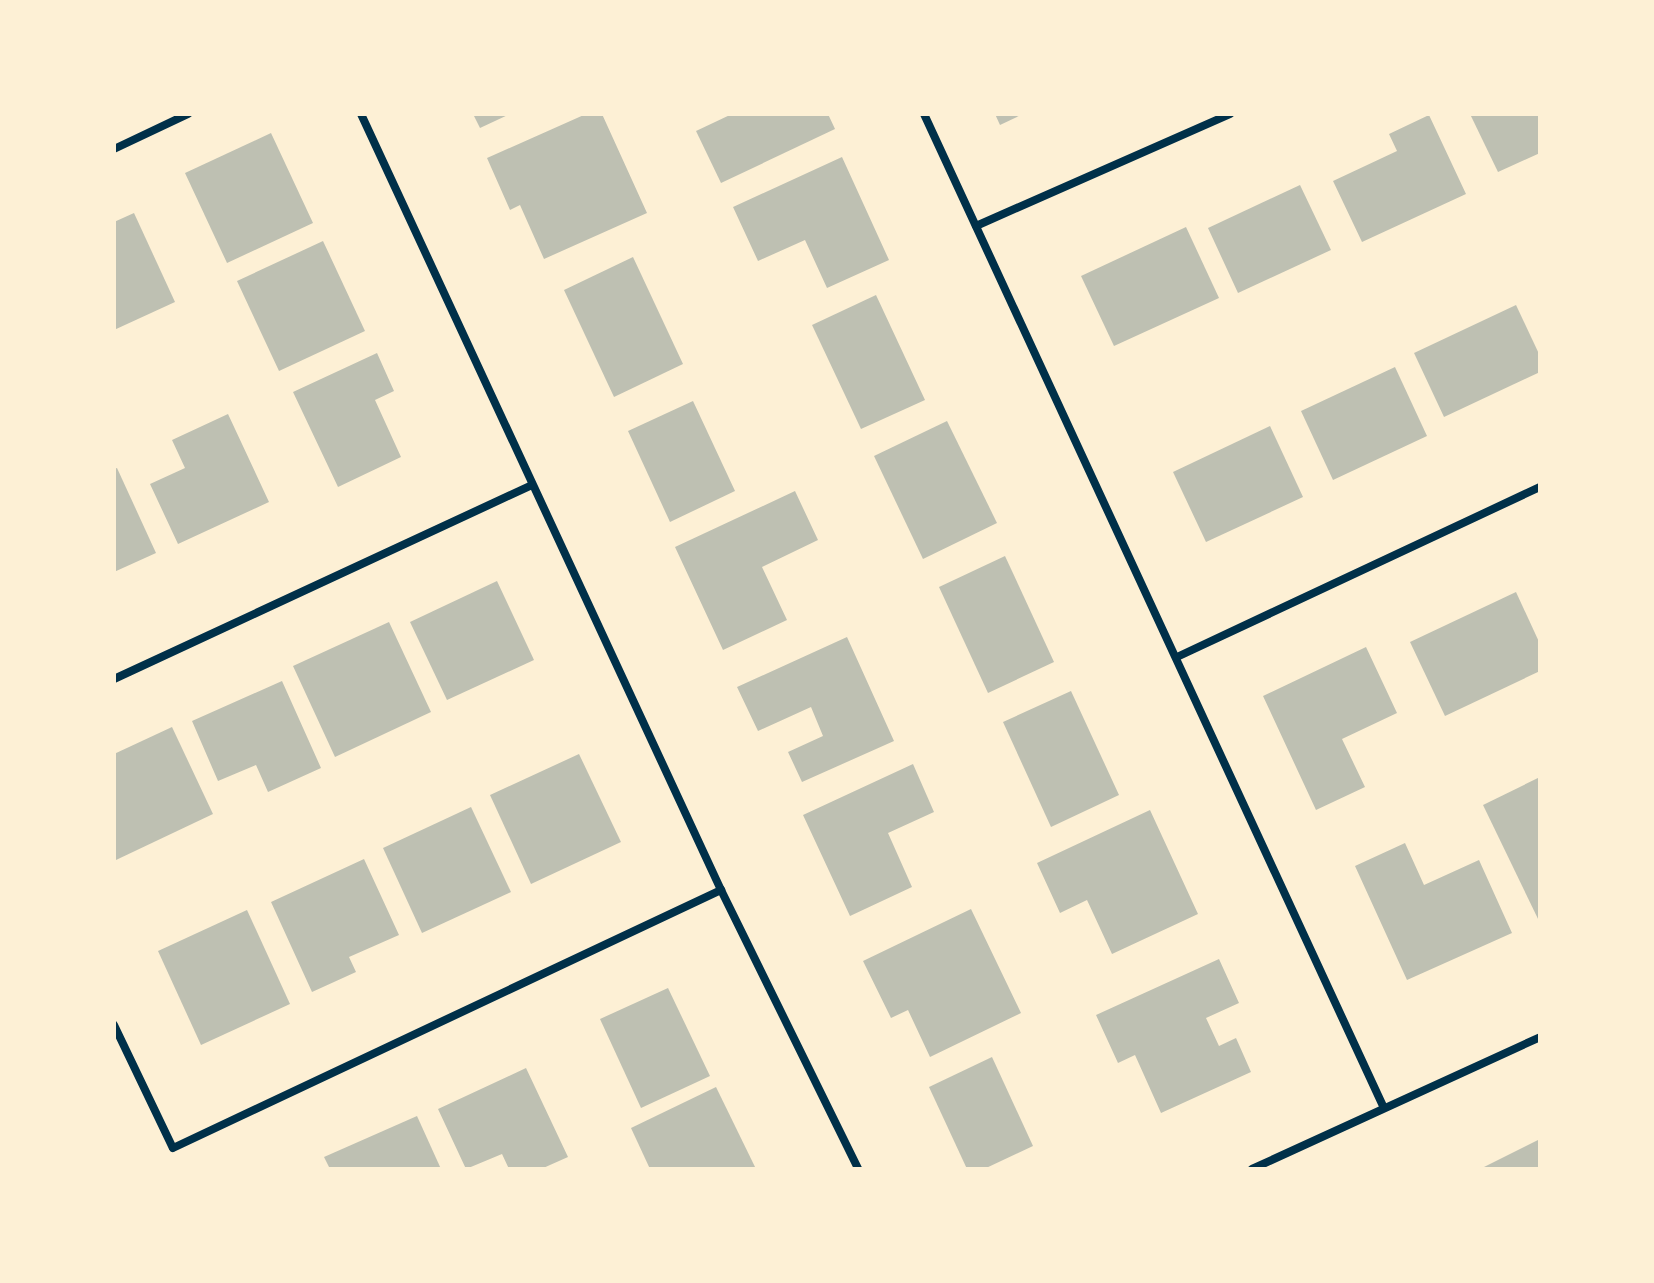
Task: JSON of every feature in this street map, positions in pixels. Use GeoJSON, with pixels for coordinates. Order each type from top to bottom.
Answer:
{"type":"FeatureCollection","features":[{"type":"Feature","properties":{"kind":"street"},"geometry":{"type":"LineString","coordinates":[[114,149],[188,114]]}},
{"type":"Feature","properties":{"kind":"street"},"geometry":{"type":"LineString","coordinates":[[361,114],[721,890],[858,1169]]}},
{"type":"Feature","properties":{"kind":"street"},"geometry":{"type":"LineString","coordinates":[[924,114],[1384,1108]]}},
{"type":"Feature","properties":{"kind":"street"},"geometry":{"type":"LineString","coordinates":[[976,226],[1230,114]]}},
{"type":"Feature","properties":{"kind":"street"},"geometry":{"type":"LineString","coordinates":[[114,679],[531,485]]}},
{"type":"Feature","properties":{"kind":"street"},"geometry":{"type":"LineString","coordinates":[[1177,657],[1540,487]]}},
{"type":"Feature","properties":{"kind":"street"},"geometry":{"type":"LineString","coordinates":[[114,1025],[173,1148],[721,890]]}},
{"type":"Feature","properties":{"kind":"street"},"geometry":{"type":"LineString","coordinates":[[1252,1169],[1540,1037]]}},
{"type":"Feature","properties":{"kind":"building"},"geometry":{"type":"Polygon","coordinates":[[[473,114],[510,114],[480,128],[473,114]]]}},
{"type":"Feature","properties":{"kind":"building"},"geometry":{"type":"Polygon","coordinates":[[[586,114],[602,114],[647,213],[544,259],[520,205],[510,210],[487,158],[586,114]]]}},
{"type":"Feature","properties":{"kind":"building"},"geometry":{"type":"Polygon","coordinates":[[[732,114],[828,114],[835,129],[721,183],[696,131],[732,114]]]}},
{"type":"Feature","properties":{"kind":"building"},"geometry":{"type":"Polygon","coordinates":[[[995,114],[1023,114],[1000,125],[995,114]]]}},
{"type":"Feature","properties":{"kind":"building"},"geometry":{"type":"Polygon","coordinates":[[[1470,114],[1540,114],[1540,153],[1498,172],[1470,114]]]}},
{"type":"Feature","properties":{"kind":"building"},"geometry":{"type":"Polygon","coordinates":[[[1429,115],[1466,194],[1362,242],[1333,181],[1397,151],[1389,134],[1429,115]]]}},
{"type":"Feature","properties":{"kind":"building"},"geometry":{"type":"Polygon","coordinates":[[[271,133],[313,223],[227,263],[185,173],[271,133]]]}},
{"type":"Feature","properties":{"kind":"building"},"geometry":{"type":"Polygon","coordinates":[[[842,157],[889,260],[827,288],[805,240],[758,261],[733,207],[842,157]]]}},
{"type":"Feature","properties":{"kind":"building"},"geometry":{"type":"Polygon","coordinates":[[[1300,185],[1331,250],[1238,293],[1208,228],[1300,185]]]}},
{"type":"Feature","properties":{"kind":"building"},"geometry":{"type":"Polygon","coordinates":[[[134,213],[175,302],[114,330],[114,222],[134,213]]]}},
{"type":"Feature","properties":{"kind":"building"},"geometry":{"type":"Polygon","coordinates":[[[1186,227],[1219,298],[1114,346],[1081,276],[1186,227]]]}},
{"type":"Feature","properties":{"kind":"building"},"geometry":{"type":"Polygon","coordinates":[[[323,241],[365,331],[279,371],[237,281],[323,241]]]}},
{"type":"Feature","properties":{"kind":"building"},"geometry":{"type":"Polygon","coordinates":[[[633,257],[683,364],[614,397],[564,290],[633,257]]]}},
{"type":"Feature","properties":{"kind":"building"},"geometry":{"type":"Polygon","coordinates":[[[876,295],[925,400],[861,429],[812,325],[876,295]]]}},
{"type":"Feature","properties":{"kind":"building"},"geometry":{"type":"Polygon","coordinates":[[[1516,305],[1540,356],[1540,372],[1444,417],[1414,353],[1516,305]]]}},
{"type":"Feature","properties":{"kind":"building"},"geometry":{"type":"Polygon","coordinates":[[[377,353],[394,391],[375,400],[401,457],[338,487],[293,392],[377,353]]]}},
{"type":"Feature","properties":{"kind":"building"},"geometry":{"type":"Polygon","coordinates":[[[1395,367],[1427,436],[1333,480],[1301,411],[1395,367]]]}},
{"type":"Feature","properties":{"kind":"building"},"geometry":{"type":"Polygon","coordinates":[[[693,401],[735,491],[670,522],[628,431],[693,401]]]}},
{"type":"Feature","properties":{"kind":"building"},"geometry":{"type":"Polygon","coordinates":[[[228,414],[269,502],[178,544],[150,484],[185,468],[172,440],[228,414]]]}},
{"type":"Feature","properties":{"kind":"building"},"geometry":{"type":"Polygon","coordinates":[[[947,421],[997,523],[923,559],[874,456],[947,421]]]}},
{"type":"Feature","properties":{"kind":"building"},"geometry":{"type":"Polygon","coordinates":[[[1270,426],[1303,497],[1206,542],[1173,472],[1270,426]]]}},
{"type":"Feature","properties":{"kind":"building"},"geometry":{"type":"Polygon","coordinates":[[[117,468],[156,553],[114,572],[114,469],[117,468]]]}},
{"type":"Feature","properties":{"kind":"building"},"geometry":{"type":"Polygon","coordinates":[[[795,491],[818,540],[762,567],[787,620],[723,650],[675,547],[795,491]]]}},
{"type":"Feature","properties":{"kind":"building"},"geometry":{"type":"Polygon","coordinates":[[[1005,556],[1054,662],[988,693],[939,587],[1005,556]]]}},
{"type":"Feature","properties":{"kind":"building"},"geometry":{"type":"Polygon","coordinates":[[[497,581],[534,660],[447,700],[410,622],[497,581]]]}},
{"type":"Feature","properties":{"kind":"building"},"geometry":{"type":"Polygon","coordinates":[[[1516,592],[1540,644],[1540,671],[1445,716],[1410,642],[1516,592]]]}},
{"type":"Feature","properties":{"kind":"building"},"geometry":{"type":"Polygon","coordinates":[[[389,622],[431,712],[335,757],[293,666],[389,622]]]}},
{"type":"Feature","properties":{"kind":"building"},"geometry":{"type":"Polygon","coordinates":[[[847,637],[894,741],[802,782],[788,752],[823,736],[811,707],[758,731],[737,687],[847,637]]]}},
{"type":"Feature","properties":{"kind":"building"},"geometry":{"type":"Polygon","coordinates":[[[1366,647],[1397,713],[1342,739],[1365,787],[1316,810],[1263,696],[1366,647]]]}},
{"type":"Feature","properties":{"kind":"building"},"geometry":{"type":"Polygon","coordinates":[[[282,681],[321,768],[268,792],[256,765],[218,781],[192,721],[282,681]]]}},
{"type":"Feature","properties":{"kind":"building"},"geometry":{"type":"Polygon","coordinates":[[[1071,691],[1119,795],[1051,827],[1003,722],[1071,691]]]}},
{"type":"Feature","properties":{"kind":"building"},"geometry":{"type":"Polygon","coordinates":[[[172,727],[213,814],[116,860],[114,754],[172,727]]]}},
{"type":"Feature","properties":{"kind":"building"},"geometry":{"type":"Polygon","coordinates":[[[579,754],[621,842],[531,884],[490,795],[579,754]]]}},
{"type":"Feature","properties":{"kind":"building"},"geometry":{"type":"Polygon","coordinates":[[[913,764],[934,812],[888,833],[912,887],[850,916],[803,815],[913,764]]]}},
{"type":"Feature","properties":{"kind":"building"},"geometry":{"type":"Polygon","coordinates":[[[1540,777],[1540,923],[1483,805],[1540,777]]]}},
{"type":"Feature","properties":{"kind":"building"},"geometry":{"type":"Polygon","coordinates":[[[471,807],[511,892],[422,933],[383,848],[471,807]]]}},
{"type":"Feature","properties":{"kind":"building"},"geometry":{"type":"Polygon","coordinates":[[[1150,810],[1198,914],[1112,954],[1087,900],[1060,913],[1037,863],[1150,810]]]}},
{"type":"Feature","properties":{"kind":"building"},"geometry":{"type":"Polygon","coordinates":[[[1405,843],[1424,885],[1479,860],[1512,933],[1407,980],[1355,866],[1405,843]]]}},
{"type":"Feature","properties":{"kind":"building"},"geometry":{"type":"Polygon","coordinates":[[[364,859],[399,935],[349,957],[356,972],[312,992],[271,902],[364,859]]]}},
{"type":"Feature","properties":{"kind":"building"},"geometry":{"type":"Polygon","coordinates":[[[971,909],[1021,1013],[930,1057],[908,1010],[891,1018],[863,961],[971,909]]]}},
{"type":"Feature","properties":{"kind":"building"},"geometry":{"type":"Polygon","coordinates":[[[247,910],[290,1004],[201,1045],[158,951],[247,910]]]}},
{"type":"Feature","properties":{"kind":"building"},"geometry":{"type":"Polygon","coordinates":[[[1219,959],[1239,1003],[1206,1018],[1219,1046],[1236,1038],[1251,1072],[1161,1113],[1135,1055],[1118,1063],[1096,1015],[1219,959]]]}},
{"type":"Feature","properties":{"kind":"building"},"geometry":{"type":"Polygon","coordinates":[[[668,988],[710,1076],[641,1108],[600,1019],[668,988]]]}},
{"type":"Feature","properties":{"kind":"building"},"geometry":{"type":"Polygon","coordinates":[[[992,1057],[1033,1146],[984,1169],[967,1169],[929,1087],[992,1057]]]}},
{"type":"Feature","properties":{"kind":"building"},"geometry":{"type":"Polygon","coordinates":[[[526,1068],[568,1157],[541,1169],[509,1169],[502,1154],[466,1169],[438,1109],[526,1068]]]}},
{"type":"Feature","properties":{"kind":"building"},"geometry":{"type":"Polygon","coordinates":[[[716,1087],[756,1169],[650,1169],[631,1128],[716,1087]]]}},
{"type":"Feature","properties":{"kind":"building"},"geometry":{"type":"Polygon","coordinates":[[[417,1116],[441,1169],[330,1169],[324,1157],[417,1116]]]}},
{"type":"Feature","properties":{"kind":"building"},"geometry":{"type":"Polygon","coordinates":[[[1540,1139],[1540,1169],[1480,1169],[1540,1139]]]}}]}
